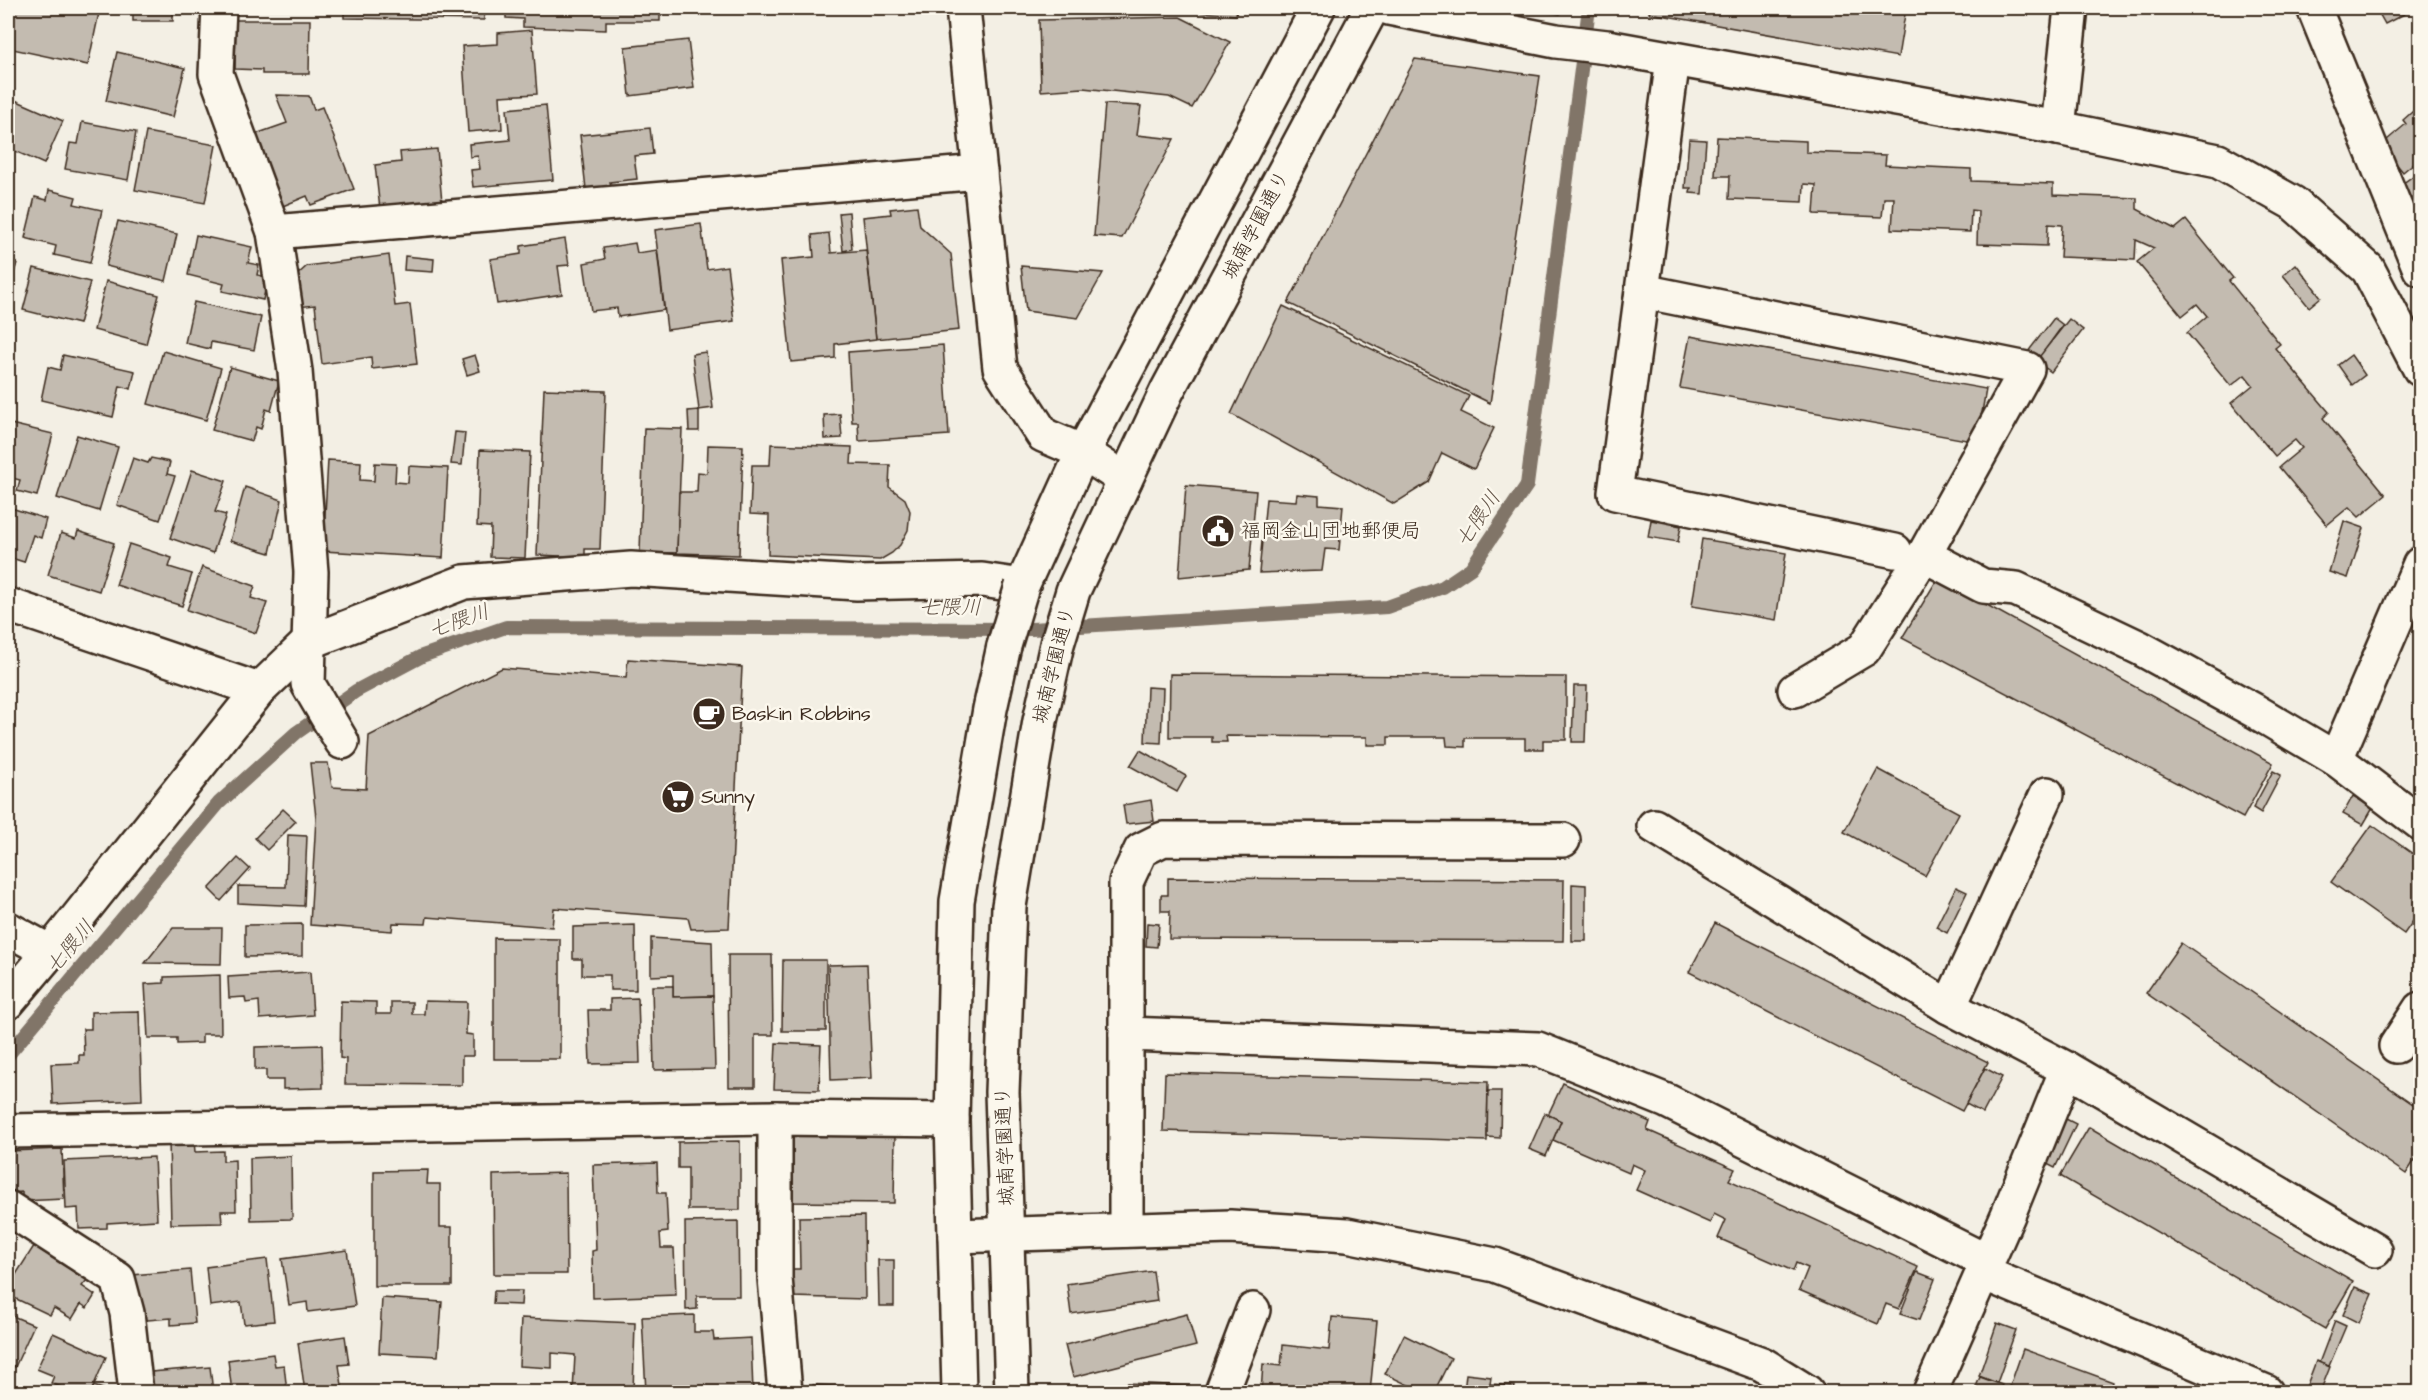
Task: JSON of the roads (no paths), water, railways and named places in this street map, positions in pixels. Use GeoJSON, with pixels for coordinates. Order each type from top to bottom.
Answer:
{"type":"FeatureCollection","features":[{"type":"Feature","properties":{"kind":"street"},"geometry":{"type":"LineString","coordinates":[[219,8],[216,74],[274,232],[295,371],[311,572],[308,684],[342,742]]}},
{"type":"Feature","properties":{"kind":"street"},"geometry":{"type":"LineString","coordinates":[[963,8],[1000,368],[1044,435],[1083,452],[1125,480]]}},
{"type":"Feature","properties":{"kind":"street"},"geometry":{"type":"LineString","coordinates":[[958,1392],[952,1120],[957,901],[990,709],[1004,646],[1022,586],[1083,452],[1318,8]]}},
{"type":"Feature","properties":{"kind":"street","name":"城南学園通り"},"geometry":{"type":"LineString","coordinates":[[1012,1392],[1002,1092],[1009,906],[1040,721],[1057,645],[1073,591],[1167,391],[1372,8]]}},
{"type":"Feature","properties":{"kind":"street"},"geometry":{"type":"LineString","coordinates":[[1389,8],[1556,41],[1607,47],[2058,128],[2218,161],[2293,203],[2368,269],[2421,369]]}},
{"type":"Feature","properties":{"kind":"street"},"geometry":{"type":"LineString","coordinates":[[2058,128],[2071,8]]}},
{"type":"Feature","properties":{"kind":"street"},"geometry":{"type":"LineString","coordinates":[[2314,8],[2421,269]]}},
{"type":"Feature","properties":{"kind":"street"},"geometry":{"type":"LineString","coordinates":[[1673,59],[1615,493],[1910,553],[1983,586],[2016,589],[2140,648],[2255,711],[2336,759],[2421,823]]}},
{"type":"Feature","properties":{"kind":"street"},"geometry":{"type":"LineString","coordinates":[[274,232],[980,172]]}},
{"type":"Feature","properties":{"kind":"street"},"geometry":{"type":"LineString","coordinates":[[1642,291],[2027,369],[1910,553],[1864,649],[1795,690]]}},
{"type":"Feature","properties":{"kind":"street"},"geometry":{"type":"LineString","coordinates":[[2336,759],[2421,564]]}},
{"type":"Feature","properties":{"kind":"street"},"geometry":{"type":"LineString","coordinates":[[8,1002],[259,690],[309,642],[464,582],[631,569],[856,583],[982,580],[1022,586]]}},
{"type":"Feature","properties":{"kind":"street"},"geometry":{"type":"LineString","coordinates":[[8,605],[259,690]]}},
{"type":"Feature","properties":{"kind":"street"},"geometry":{"type":"LineString","coordinates":[[1949,1007],[2047,794]]}},
{"type":"Feature","properties":{"kind":"street"},"geometry":{"type":"LineString","coordinates":[[1654,826],[1949,1007],[2067,1069],[2375,1250]]}},
{"type":"Feature","properties":{"kind":"street"},"geometry":{"type":"LineString","coordinates":[[1126,1230],[1126,882],[1141,850],[1163,839],[1563,840]]}},
{"type":"Feature","properties":{"kind":"street"},"geometry":{"type":"LineString","coordinates":[[8,929],[50,952]]}},
{"type":"Feature","properties":{"kind":"street"},"geometry":{"type":"LineString","coordinates":[[2396,1046],[2421,1010]]}},
{"type":"Feature","properties":{"kind":"street"},"geometry":{"type":"LineString","coordinates":[[1126,1034],[1538,1049],[1667,1101],[1985,1267],[2266,1392]]}},
{"type":"Feature","properties":{"kind":"street"},"geometry":{"type":"LineString","coordinates":[[1930,1392],[1985,1267],[2067,1069]]}},
{"type":"Feature","properties":{"kind":"street"},"geometry":{"type":"LineString","coordinates":[[8,1131],[775,1119],[952,1120]]}},
{"type":"Feature","properties":{"kind":"street"},"geometry":{"type":"LineString","coordinates":[[775,1119],[775,1278],[785,1392]]}},
{"type":"Feature","properties":{"kind":"street"},"geometry":{"type":"LineString","coordinates":[[8,1208],[118,1279],[128,1313],[136,1392]]}},
{"type":"Feature","properties":{"kind":"street"},"geometry":{"type":"LineString","coordinates":[[955,1236],[1230,1227],[1347,1235],[1495,1265],[1762,1364],[1807,1392]]}},
{"type":"Feature","properties":{"kind":"street"},"geometry":{"type":"LineString","coordinates":[[1222,1392],[1254,1310]]}},
{"type":"Feature","properties":{"kind":"waterway","name":"七隈川"},"geometry":{"type":"LineString","coordinates":[[8,1055],[219,803],[296,733],[356,691],[422,656],[506,627],[1032,629],[1387,607],[1443,587],[1471,568],[1527,485],[1589,8]]}},
{"type":"Feature","properties":{"kind":"place","name":"福岡金山団地郵便局"},"geometry":{"type":"Point","coordinates":[1218,531]}},
{"type":"Feature","properties":{"kind":"place","name":"Baskin Robbins"},"geometry":{"type":"Point","coordinates":[709,714]}},
{"type":"Feature","properties":{"kind":"place","name":"Sunny"},"geometry":{"type":"Point","coordinates":[678,797]}}]}
